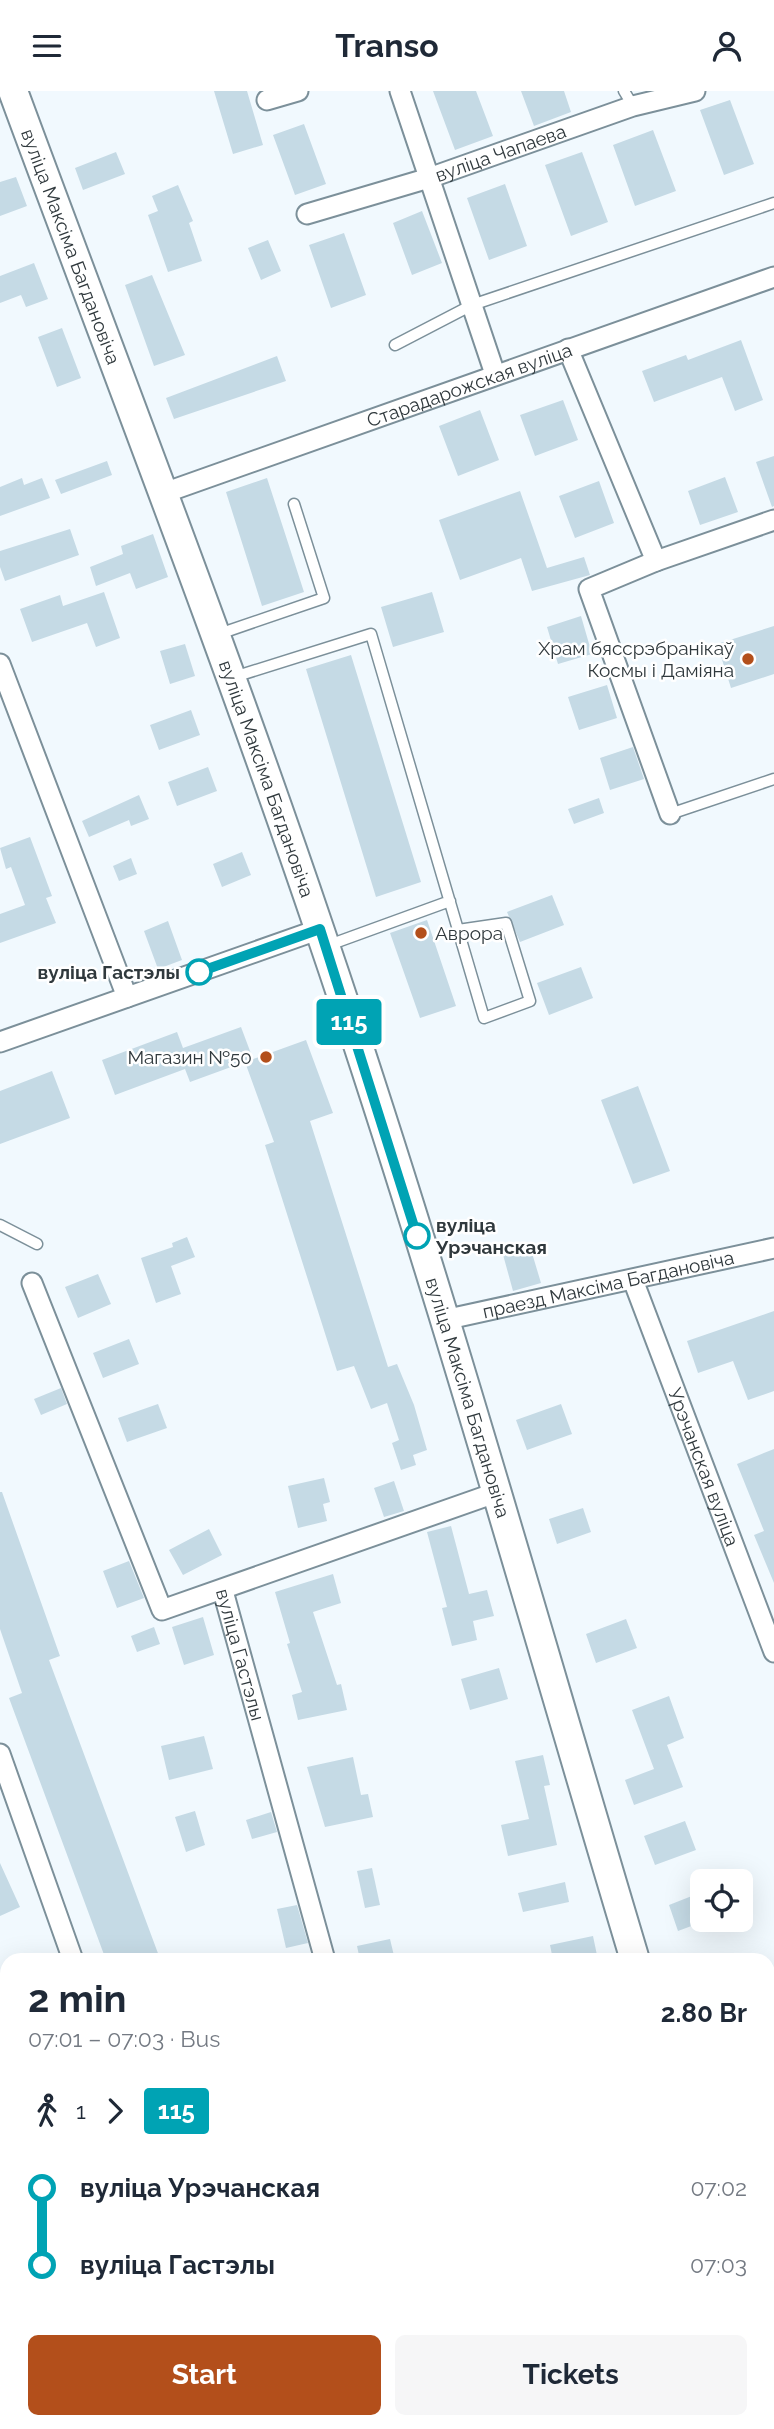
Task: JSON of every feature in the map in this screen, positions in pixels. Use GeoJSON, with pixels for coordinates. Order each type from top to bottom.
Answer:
{"type":"FeatureCollection","features":[{"type":"Feature","properties":{"kind":"main road","name":"вуліца Максіма Багдановіча"},"geometry":{"type":"LineString","coordinates":[[13,91],[164,493],[322,938],[444,1320],[633,1953]]}},
{"type":"Feature","properties":{"kind":"street"},"geometry":{"type":"LineString","coordinates":[[267,100],[298,91]]}},
{"type":"Feature","properties":{"kind":"street"},"geometry":{"type":"LineString","coordinates":[[400,91],[495,374]]}},
{"type":"Feature","properties":{"kind":"street","name":"вуліца Чапаева"},"geometry":{"type":"LineString","coordinates":[[307,214],[429,178],[629,99],[695,91]]}},
{"type":"Feature","properties":{"kind":"street","name":"Старадарожская вуліца"},"geometry":{"type":"LineString","coordinates":[[164,493],[774,277]]}},
{"type":"Feature","properties":{"kind":"street"},"geometry":{"type":"LineString","coordinates":[[568,349],[656,561]]}},
{"type":"Feature","properties":{"kind":"street"},"geometry":{"type":"LineString","coordinates":[[670,814],[589,589],[656,561],[774,520]]}},
{"type":"Feature","properties":{"kind":"street"},"geometry":{"type":"LineString","coordinates":[[0,664],[127,997]]}},
{"type":"Feature","properties":{"kind":"street"},"geometry":{"type":"LineString","coordinates":[[0,1042],[127,997],[322,938]]}},
{"type":"Feature","properties":{"kind":"street","name":"праезд Максіма Багдановіча"},"geometry":{"type":"LineString","coordinates":[[444,1320],[774,1248]]}},
{"type":"Feature","properties":{"kind":"street","name":"Урэчанская вуліца"},"geometry":{"type":"LineString","coordinates":[[633,1280],[774,1652]]}},
{"type":"Feature","properties":{"kind":"street","name":"вуліца Гастэлы"},"geometry":{"type":"LineString","coordinates":[[32,1283],[162,1610],[223,1591],[323,1953]]}},
{"type":"Feature","properties":{"kind":"street"},"geometry":{"type":"LineString","coordinates":[[223,1591],[495,1493]]}},
{"type":"Feature","properties":{"kind":"street"},"geometry":{"type":"LineString","coordinates":[[0,1754],[71,1953]]}},
{"type":"Feature","properties":{"kind":"lane"},"geometry":{"type":"LineString","coordinates":[[395,345],[472,305],[774,203]]}},
{"type":"Feature","properties":{"kind":"lane"},"geometry":{"type":"LineString","coordinates":[[215,635],[324,598],[294,504]]}},
{"type":"Feature","properties":{"kind":"lane"},"geometry":{"type":"LineString","coordinates":[[230,679],[371,634],[450,901],[458,930],[484,1018],[530,1001],[506,923],[458,930]]}},
{"type":"Feature","properties":{"kind":"lane"},"geometry":{"type":"LineString","coordinates":[[670,814],[774,779]]}},
{"type":"Feature","properties":{"kind":"lane"},"geometry":{"type":"LineString","coordinates":[[322,938],[450,901]]}},
{"type":"Feature","properties":{"kind":"lane"},"geometry":{"type":"LineString","coordinates":[[0,1225],[37,1244]]}},
{"type":"Feature","properties":{"kind":"building"},"geometry":{"type":"Polygon","coordinates":[[[214,91],[247,91],[263,145],[233,154],[214,91]]]}},
{"type":"Feature","properties":{"kind":"building"},"geometry":{"type":"Polygon","coordinates":[[[433,91],[476,91],[493,136],[455,150],[433,91]]]}},
{"type":"Feature","properties":{"kind":"building"},"geometry":{"type":"Polygon","coordinates":[[[521,91],[564,91],[571,112],[534,126],[521,91]]]}},
{"type":"Feature","properties":{"kind":"building"},"geometry":{"type":"Polygon","coordinates":[[[730,100],[754,164],[724,175],[700,110],[730,100]]]}},
{"type":"Feature","properties":{"kind":"building"},"geometry":{"type":"Polygon","coordinates":[[[304,124],[326,184],[295,195],[273,135],[304,124]]]}},
{"type":"Feature","properties":{"kind":"building"},"geometry":{"type":"Polygon","coordinates":[[[653,130],[676,191],[635,206],[613,145],[653,130]]]}},
{"type":"Feature","properties":{"kind":"building"},"geometry":{"type":"Polygon","coordinates":[[[116,152],[125,174],[83,190],[75,168],[116,152]]]}},
{"type":"Feature","properties":{"kind":"building"},"geometry":{"type":"Polygon","coordinates":[[[582,152],[608,222],[571,236],[545,165],[582,152]]]}},
{"type":"Feature","properties":{"kind":"building"},"geometry":{"type":"Polygon","coordinates":[[[16,177],[27,206],[0,216],[0,182],[16,177]]]}},
{"type":"Feature","properties":{"kind":"building"},"geometry":{"type":"Polygon","coordinates":[[[505,184],[527,246],[489,260],[467,198],[505,184]]]}},
{"type":"Feature","properties":{"kind":"building"},"geometry":{"type":"Polygon","coordinates":[[[178,185],[193,221],[189,223],[202,261],[168,272],[148,215],[158,211],[152,196],[178,185]]]}},
{"type":"Feature","properties":{"kind":"building"},"geometry":{"type":"Polygon","coordinates":[[[422,211],[442,263],[412,275],[393,223],[422,211]]]}},
{"type":"Feature","properties":{"kind":"building"},"geometry":{"type":"Polygon","coordinates":[[[344,233],[366,295],[331,308],[309,245],[344,233]]]}},
{"type":"Feature","properties":{"kind":"building"},"geometry":{"type":"Polygon","coordinates":[[[268,240],[281,271],[261,280],[248,248],[268,240]]]}},
{"type":"Feature","properties":{"kind":"building"},"geometry":{"type":"Polygon","coordinates":[[[34,263],[48,299],[26,307],[21,295],[0,303],[0,276],[34,263]]]}},
{"type":"Feature","properties":{"kind":"building"},"geometry":{"type":"Polygon","coordinates":[[[152,275],[185,355],[154,366],[125,285],[152,275]]]}},
{"type":"Feature","properties":{"kind":"building"},"geometry":{"type":"Polygon","coordinates":[[[62,328],[81,378],[57,387],[38,337],[62,328]]]}},
{"type":"Feature","properties":{"kind":"building"},"geometry":{"type":"Polygon","coordinates":[[[741,340],[763,400],[735,411],[722,377],[654,402],[642,371],[686,355],[688,360],[741,340]]]}},
{"type":"Feature","properties":{"kind":"building"},"geometry":{"type":"Polygon","coordinates":[[[277,356],[286,381],[174,419],[166,398],[277,356]]]}},
{"type":"Feature","properties":{"kind":"building"},"geometry":{"type":"Polygon","coordinates":[[[563,400],[578,440],[535,456],[520,415],[563,400]]]}},
{"type":"Feature","properties":{"kind":"building"},"geometry":{"type":"Polygon","coordinates":[[[480,410],[499,460],[458,476],[439,426],[480,410]]]}},
{"type":"Feature","properties":{"kind":"building"},"geometry":{"type":"Polygon","coordinates":[[[774,456],[774,506],[772,507],[756,462],[774,456]]]}},
{"type":"Feature","properties":{"kind":"building"},"geometry":{"type":"Polygon","coordinates":[[[107,461],[112,475],[61,494],[55,480],[107,461]]]}},
{"type":"Feature","properties":{"kind":"building"},"geometry":{"type":"Polygon","coordinates":[[[725,477],[738,512],[700,525],[688,491],[725,477]]]}},
{"type":"Feature","properties":{"kind":"building"},"geometry":{"type":"Polygon","coordinates":[[[22,478],[24,485],[42,478],[50,498],[0,516],[0,487],[22,478]]]}},
{"type":"Feature","properties":{"kind":"building"},"geometry":{"type":"Polygon","coordinates":[[[267,478],[304,592],[262,606],[226,492],[267,478]]]}},
{"type":"Feature","properties":{"kind":"building"},"geometry":{"type":"Polygon","coordinates":[[[599,481],[614,523],[575,538],[559,496],[599,481]]]}},
{"type":"Feature","properties":{"kind":"building"},"geometry":{"type":"Polygon","coordinates":[[[520,491],[547,568],[584,557],[590,575],[532,591],[521,558],[460,580],[439,520],[520,491]]]}},
{"type":"Feature","properties":{"kind":"building"},"geometry":{"type":"Polygon","coordinates":[[[70,529],[79,555],[5,581],[0,567],[0,551],[70,529]]]}},
{"type":"Feature","properties":{"kind":"building"},"geometry":{"type":"Polygon","coordinates":[[[153,534],[168,577],[136,589],[130,573],[96,586],[90,567],[123,554],[121,546],[153,534]]]}},
{"type":"Feature","properties":{"kind":"building"},"geometry":{"type":"Polygon","coordinates":[[[104,592],[120,638],[96,647],[87,623],[32,642],[20,609],[60,595],[63,606],[104,592]]]}},
{"type":"Feature","properties":{"kind":"building"},"geometry":{"type":"Polygon","coordinates":[[[432,592],[444,632],[393,647],[381,607],[432,592]]]}},
{"type":"Feature","properties":{"kind":"building"},"geometry":{"type":"Polygon","coordinates":[[[581,616],[592,654],[558,664],[547,627],[581,616]]]}},
{"type":"Feature","properties":{"kind":"building","name":"Храм бяссрэбранікаў Космы і Даміяна"},"geometry":{"type":"Polygon","coordinates":[[[774,626],[774,674],[731,688],[717,644],[774,626]]]}},
{"type":"Feature","properties":{"kind":"building"},"geometry":{"type":"Polygon","coordinates":[[[185,644],[195,676],[170,684],[160,651],[185,644]]]}},
{"type":"Feature","properties":{"kind":"building"},"geometry":{"type":"Polygon","coordinates":[[[351,655],[421,882],[376,897],[306,669],[351,655]]]}},
{"type":"Feature","properties":{"kind":"building"},"geometry":{"type":"Polygon","coordinates":[[[607,685],[617,718],[579,730],[568,697],[607,685]]]}},
{"type":"Feature","properties":{"kind":"building"},"geometry":{"type":"Polygon","coordinates":[[[191,710],[200,735],[159,750],[150,725],[191,710]]]}},
{"type":"Feature","properties":{"kind":"building"},"geometry":{"type":"Polygon","coordinates":[[[633,747],[644,779],[610,790],[600,758],[633,747]]]}},
{"type":"Feature","properties":{"kind":"building"},"geometry":{"type":"Polygon","coordinates":[[[208,767],[217,791],[177,806],[168,782],[208,767]]]}},
{"type":"Feature","properties":{"kind":"building"},"geometry":{"type":"Polygon","coordinates":[[[139,795],[149,819],[131,826],[129,820],[89,837],[82,821],[139,795]]]}},
{"type":"Feature","properties":{"kind":"building"},"geometry":{"type":"Polygon","coordinates":[[[599,798],[604,813],[574,824],[568,809],[599,798]]]}},
{"type":"Feature","properties":{"kind":"building"},"geometry":{"type":"Polygon","coordinates":[[[30,837],[52,896],[46,898],[56,923],[0,943],[0,914],[25,905],[11,867],[6,869],[0,848],[30,837]]]}},
{"type":"Feature","properties":{"kind":"building"},"geometry":{"type":"Polygon","coordinates":[[[242,852],[251,875],[222,887],[213,864],[242,852]]]}},
{"type":"Feature","properties":{"kind":"building"},"geometry":{"type":"Polygon","coordinates":[[[131,858],[137,874],[119,881],[113,866],[131,858]]]}},
{"type":"Feature","properties":{"kind":"building"},"geometry":{"type":"Polygon","coordinates":[[[552,895],[564,925],[520,942],[507,912],[552,895]]]}},
{"type":"Feature","properties":{"kind":"building"},"geometry":{"type":"Polygon","coordinates":[[[427,920],[456,1006],[420,1018],[390,933],[427,920]]]}},
{"type":"Feature","properties":{"kind":"building"},"geometry":{"type":"Polygon","coordinates":[[[168,921],[182,960],[158,969],[144,931],[168,921]]]}},
{"type":"Feature","properties":{"kind":"building"},"geometry":{"type":"Polygon","coordinates":[[[581,967],[593,998],[549,1015],[537,983],[581,967]]]}},
{"type":"Feature","properties":{"kind":"building"},"geometry":{"type":"Polygon","coordinates":[[[241,1027],[253,1059],[190,1082],[185,1069],[115,1095],[102,1060],[177,1032],[183,1048],[241,1027]]]}},
{"type":"Feature","properties":{"kind":"building"},"geometry":{"type":"Polygon","coordinates":[[[306,1040],[333,1113],[310,1121],[388,1367],[397,1364],[414,1405],[427,1450],[413,1455],[416,1465],[401,1470],[392,1443],[399,1440],[387,1403],[371,1409],[354,1366],[337,1371],[265,1145],[274,1142],[245,1062],[306,1040]]]}},
{"type":"Feature","properties":{"kind":"building"},"geometry":{"type":"Polygon","coordinates":[[[52,1071],[70,1118],[0,1144],[0,1091],[52,1071]]]}},
{"type":"Feature","properties":{"kind":"building"},"geometry":{"type":"Polygon","coordinates":[[[638,1086],[670,1171],[633,1184],[601,1100],[638,1086]]]}},
{"type":"Feature","properties":{"kind":"building"},"geometry":{"type":"Polygon","coordinates":[[[187,1237],[195,1257],[171,1266],[181,1294],[156,1303],[141,1258],[173,1247],[172,1243],[187,1237]]]}},
{"type":"Feature","properties":{"kind":"building"},"geometry":{"type":"Polygon","coordinates":[[[529,1243],[541,1283],[513,1291],[502,1251],[529,1243]]]}},
{"type":"Feature","properties":{"kind":"building"},"geometry":{"type":"Polygon","coordinates":[[[98,1274],[111,1304],[78,1318],[65,1287],[98,1274]]]}},
{"type":"Feature","properties":{"kind":"building"},"geometry":{"type":"Polygon","coordinates":[[[774,1311],[774,1391],[748,1400],[733,1361],[698,1373],[687,1341],[774,1311]]]}},
{"type":"Feature","properties":{"kind":"building"},"geometry":{"type":"Polygon","coordinates":[[[129,1339],[139,1364],[103,1378],[93,1353],[129,1339]]]}},
{"type":"Feature","properties":{"kind":"building"},"geometry":{"type":"Polygon","coordinates":[[[61,1388],[67,1404],[41,1415],[34,1399],[61,1388]]]}},
{"type":"Feature","properties":{"kind":"building"},"geometry":{"type":"Polygon","coordinates":[[[158,1404],[167,1428],[127,1442],[118,1418],[158,1404]]]}},
{"type":"Feature","properties":{"kind":"building"},"geometry":{"type":"Polygon","coordinates":[[[561,1404],[572,1434],[527,1450],[516,1420],[561,1404]]]}},
{"type":"Feature","properties":{"kind":"building"},"geometry":{"type":"Polygon","coordinates":[[[774,1449],[774,1583],[754,1535],[764,1531],[737,1464],[774,1449]]]}},
{"type":"Feature","properties":{"kind":"building"},"geometry":{"type":"Polygon","coordinates":[[[324,1478],[330,1502],[323,1504],[327,1521],[298,1528],[288,1486],[324,1478]]]}},
{"type":"Feature","properties":{"kind":"building"},"geometry":{"type":"Polygon","coordinates":[[[394,1481],[404,1511],[384,1517],[374,1488],[394,1481]]]}},
{"type":"Feature","properties":{"kind":"building"},"geometry":{"type":"Polygon","coordinates":[[[2,1492],[60,1656],[49,1660],[158,1953],[103,1953],[9,1698],[22,1693],[0,1629],[2,1492]]]}},
{"type":"Feature","properties":{"kind":"building"},"geometry":{"type":"Polygon","coordinates":[[[583,1508],[591,1532],[557,1544],[549,1519],[583,1508]]]}},
{"type":"Feature","properties":{"kind":"building"},"geometry":{"type":"Polygon","coordinates":[[[451,1526],[469,1594],[487,1590],[494,1616],[473,1621],[477,1640],[452,1646],[442,1608],[447,1607],[427,1532],[451,1526]]]}},
{"type":"Feature","properties":{"kind":"building"},"geometry":{"type":"Polygon","coordinates":[[[209,1529],[222,1555],[183,1575],[169,1550],[209,1529]]]}},
{"type":"Feature","properties":{"kind":"building"},"geometry":{"type":"Polygon","coordinates":[[[129,1561],[144,1598],[117,1608],[103,1571],[129,1561]]]}},
{"type":"Feature","properties":{"kind":"building"},"geometry":{"type":"Polygon","coordinates":[[[333,1574],[341,1603],[313,1612],[337,1685],[341,1684],[347,1710],[298,1720],[292,1695],[302,1692],[275,1592],[333,1574]]]}},
{"type":"Feature","properties":{"kind":"building"},"geometry":{"type":"Polygon","coordinates":[[[203,1617],[214,1655],[184,1665],[172,1627],[203,1617]]]}},
{"type":"Feature","properties":{"kind":"building"},"geometry":{"type":"Polygon","coordinates":[[[626,1619],[637,1648],[596,1663],[586,1634],[626,1619]]]}},
{"type":"Feature","properties":{"kind":"building"},"geometry":{"type":"Polygon","coordinates":[[[154,1627],[160,1644],[137,1652],[131,1636],[154,1627]]]}},
{"type":"Feature","properties":{"kind":"building"},"geometry":{"type":"Polygon","coordinates":[[[499,1668],[508,1699],[470,1710],[461,1679],[499,1668]]]}},
{"type":"Feature","properties":{"kind":"building"},"geometry":{"type":"Polygon","coordinates":[[[669,1696],[684,1738],[667,1745],[683,1787],[634,1805],[625,1780],[654,1769],[632,1710],[669,1696]]]}},
{"type":"Feature","properties":{"kind":"building"},"geometry":{"type":"Polygon","coordinates":[[[204,1736],[213,1769],[169,1780],[161,1746],[204,1736]]]}},
{"type":"Feature","properties":{"kind":"building"},"geometry":{"type":"Polygon","coordinates":[[[543,1755],[550,1785],[544,1786],[557,1845],[508,1856],[501,1825],[529,1819],[515,1761],[543,1755]]]}},
{"type":"Feature","properties":{"kind":"building"},"geometry":{"type":"Polygon","coordinates":[[[353,1757],[361,1795],[368,1794],[373,1817],[325,1827],[307,1767],[353,1757]]]}},
{"type":"Feature","properties":{"kind":"building"},"geometry":{"type":"Polygon","coordinates":[[[195,1811],[205,1845],[186,1852],[175,1817],[195,1811]]]}},
{"type":"Feature","properties":{"kind":"building"},"geometry":{"type":"Polygon","coordinates":[[[271,1812],[277,1832],[252,1839],[246,1820],[271,1812]]]}},
{"type":"Feature","properties":{"kind":"building"},"geometry":{"type":"Polygon","coordinates":[[[685,1821],[696,1850],[655,1865],[644,1836],[685,1821]]]}},
{"type":"Feature","properties":{"kind":"building"},"geometry":{"type":"Polygon","coordinates":[[[0,1863],[20,1907],[0,1916],[0,1863]]]}},
{"type":"Feature","properties":{"kind":"building"},"geometry":{"type":"Polygon","coordinates":[[[372,1868],[380,1905],[365,1908],[357,1871],[372,1868]]]}},
{"type":"Feature","properties":{"kind":"building"},"geometry":{"type":"Polygon","coordinates":[[[565,1882],[569,1902],[523,1912],[518,1893],[565,1882]]]}},
{"type":"Feature","properties":{"kind":"building"},"geometry":{"type":"Polygon","coordinates":[[[690,1897],[690,1926],[678,1931],[669,1905],[690,1897]]]}},
{"type":"Feature","properties":{"kind":"building"},"geometry":{"type":"Polygon","coordinates":[[[297,1905],[308,1943],[286,1948],[277,1909],[297,1905]]]}},
{"type":"Feature","properties":{"kind":"building"},"geometry":{"type":"Polygon","coordinates":[[[593,1936],[597,1953],[552,1953],[550,1945],[593,1936]]]}},
{"type":"Feature","properties":{"kind":"building"},"geometry":{"type":"Polygon","coordinates":[[[390,1939],[393,1953],[358,1953],[357,1946],[390,1939]]]}},
{"type":"Feature","properties":{"kind":"bus line","name":"115"},"geometry":{"type":"LineString","coordinates":[[199,972],[320,929],[417,1236]]}},
{"type":"Feature","properties":{"kind":"place","name":"Храм бяссрэбранікаў Космы і Даміяна"},"geometry":{"type":"Point","coordinates":[748,659]}},
{"type":"Feature","properties":{"kind":"place","name":"Аврора"},"geometry":{"type":"Point","coordinates":[421,933]}},
{"type":"Feature","properties":{"kind":"place","name":"вуліца Гастэлы"},"geometry":{"type":"Point","coordinates":[199,972]}},
{"type":"Feature","properties":{"kind":"place","name":"Магазин №50"},"geometry":{"type":"Point","coordinates":[266,1057]}},
{"type":"Feature","properties":{"kind":"place","name":"вуліца Урэчанская"},"geometry":{"type":"Point","coordinates":[417,1236]}}]}
